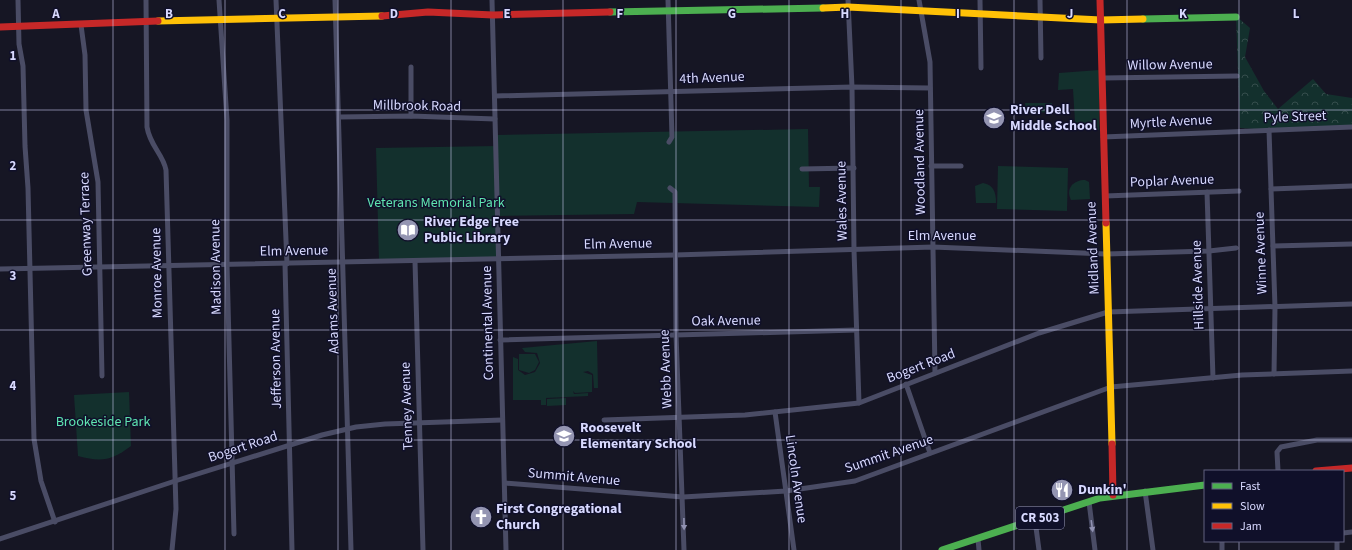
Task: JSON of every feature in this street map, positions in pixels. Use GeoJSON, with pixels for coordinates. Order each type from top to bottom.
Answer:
{"type":"FeatureCollection","features":[{"type":"Feature","properties":{"kind":"street"},"geometry":{"type":"LineString","coordinates":[[18,0],[19,44],[23,66],[34,439],[41,481],[55,522]]}},
{"type":"Feature","properties":{"kind":"street","name":"Monroe Avenue"},"geometry":{"type":"LineString","coordinates":[[146,0],[147,127],[151,142],[162,159],[166,170],[176,509],[172,550]]}},
{"type":"Feature","properties":{"kind":"street","name":"Madison Avenue"},"geometry":{"type":"LineString","coordinates":[[219,0],[228,120],[228,265],[234,534]]}},
{"type":"Feature","properties":{"kind":"street","name":"Jefferson Avenue"},"geometry":{"type":"LineString","coordinates":[[276,0],[286,264],[292,550]]}},
{"type":"Feature","properties":{"kind":"street","name":"Adams Avenue"},"geometry":{"type":"LineString","coordinates":[[335,0],[351,550]]}},
{"type":"Feature","properties":{"kind":"street","name":"Continental Avenue"},"geometry":{"type":"LineString","coordinates":[[492,0],[506,550]]}},
{"type":"Feature","properties":{"kind":"street"},"geometry":{"type":"LineString","coordinates":[[668,0],[672,137],[669,142]]}},
{"type":"Feature","properties":{"kind":"street","name":"Woodland Avenue"},"geometry":{"type":"LineString","coordinates":[[919,0],[919,10],[930,62],[935,373]]}},
{"type":"Feature","properties":{"kind":"street"},"geometry":{"type":"LineString","coordinates":[[980,0],[981,68]]}},
{"type":"Feature","properties":{"kind":"street"},"geometry":{"type":"LineString","coordinates":[[1040,0],[1041,58]]}},
{"type":"Feature","properties":{"kind":"street","name":"Midland Avenue"},"geometry":{"type":"LineString","coordinates":[[1100,0],[1113,495]]}},
{"type":"Feature","properties":{"kind":"street"},"geometry":{"type":"LineString","coordinates":[[0,27],[220,18],[335,16],[373,17],[428,12],[493,15],[668,11],[848,3],[919,10],[1101,20],[1236,17]]}},
{"type":"Feature","properties":{"kind":"street","name":"Wales Avenue"},"geometry":{"type":"LineString","coordinates":[[848,3],[852,86],[854,250],[859,403]]}},
{"type":"Feature","properties":{"kind":"street","name":"Greenway Terrace"},"geometry":{"type":"LineString","coordinates":[[81,24],[85,55],[86,110],[98,182],[102,376]]}},
{"type":"Feature","properties":{"kind":"street"},"geometry":{"type":"LineString","coordinates":[[410,116],[411,67]]}},
{"type":"Feature","properties":{"kind":"street","name":"Willow Avenue"},"geometry":{"type":"LineString","coordinates":[[1103,78],[1237,76]]}},
{"type":"Feature","properties":{"kind":"street","name":"4th Avenue"},"geometry":{"type":"LineString","coordinates":[[494,96],[852,86],[930,88]]}},
{"type":"Feature","properties":{"kind":"street","name":"Millbrook Road"},"geometry":{"type":"LineString","coordinates":[[339,117],[410,116],[495,119]]}},
{"type":"Feature","properties":{"kind":"street","name":"Pyle Street"},"geometry":{"type":"LineString","coordinates":[[1239,131],[1352,127]]}},
{"type":"Feature","properties":{"kind":"street","name":"Winne Avenue"},"geometry":{"type":"LineString","coordinates":[[1269,130],[1275,307],[1274,374]]}},
{"type":"Feature","properties":{"kind":"street","name":"Myrtle Avenue"},"geometry":{"type":"LineString","coordinates":[[1103,137],[1239,131]]}},
{"type":"Feature","properties":{"kind":"street"},"geometry":{"type":"LineString","coordinates":[[932,166],[961,166]]}},
{"type":"Feature","properties":{"kind":"street"},"geometry":{"type":"LineString","coordinates":[[802,169],[854,168]]}},
{"type":"Feature","properties":{"kind":"street"},"geometry":{"type":"LineString","coordinates":[[1271,189],[1352,186]]}},
{"type":"Feature","properties":{"kind":"street","name":"Webb Avenue"},"geometry":{"type":"LineString","coordinates":[[670,188],[675,192],[676,334],[684,550]]}},
{"type":"Feature","properties":{"kind":"street","name":"Poplar Avenue"},"geometry":{"type":"LineString","coordinates":[[1105,196],[1239,191]]}},
{"type":"Feature","properties":{"kind":"street","name":"Hillside Avenue"},"geometry":{"type":"LineString","coordinates":[[1207,192],[1213,378]]}},
{"type":"Feature","properties":{"kind":"street"},"geometry":{"type":"LineString","coordinates":[[1273,246],[1352,244]]}},
{"type":"Feature","properties":{"kind":"street","name":"Elm Avenue"},"geometry":{"type":"LineString","coordinates":[[0,269],[675,255],[934,247],[1106,254],[1209,251],[1236,248]]}},
{"type":"Feature","properties":{"kind":"street","name":"Tenney Avenue"},"geometry":{"type":"LineString","coordinates":[[415,261],[422,550]]}},
{"type":"Feature","properties":{"kind":"street","name":"Bogert Road"},"geometry":{"type":"LineString","coordinates":[[604,420],[746,416],[859,403],[1039,333],[1108,312],[1352,304]]}},
{"type":"Feature","properties":{"kind":"street","name":"Oak Avenue"},"geometry":{"type":"LineString","coordinates":[[500,340],[856,330]]}},
{"type":"Feature","properties":{"kind":"street","name":"Summit Avenue"},"geometry":{"type":"LineString","coordinates":[[505,483],[683,497],[786,491],[855,481],[1110,387],[1246,375],[1352,371]]}},
{"type":"Feature","properties":{"kind":"street"},"geometry":{"type":"LineString","coordinates":[[906,384],[930,453]]}},
{"type":"Feature","properties":{"kind":"street","name":"Lincoln Avenue"},"geometry":{"type":"LineString","coordinates":[[774,412],[794,550]]}},
{"type":"Feature","properties":{"kind":"street","name":"Bogert Road"},"geometry":{"type":"LineString","coordinates":[[0,540],[175,481],[290,445],[348,429],[419,422],[502,420]]}},
{"type":"Feature","properties":{"kind":"street"},"geometry":{"type":"LineString","coordinates":[[1278,470],[1277,452],[1284,446],[1317,440],[1352,440]]}},
{"type":"Feature","properties":{"kind":"street"},"geometry":{"type":"LineString","coordinates":[[1333,470],[1352,468]]}},
{"type":"Feature","properties":{"kind":"street","name":"CR 503"},"geometry":{"type":"LineString","coordinates":[[942,550],[1113,495],[1204,485]]}},
{"type":"Feature","properties":{"kind":"street"},"geometry":{"type":"LineString","coordinates":[[1145,491],[1153,550]]}},
{"type":"Feature","properties":{"kind":"street"},"geometry":{"type":"LineString","coordinates":[[1089,502],[1095,550]]}},
{"type":"Feature","properties":{"kind":"street"},"geometry":{"type":"LineString","coordinates":[[1035,520],[1039,550]]}},
{"type":"Feature","properties":{"kind":"street"},"geometry":{"type":"LineString","coordinates":[[978,539],[979,550]]}},
{"type":"Feature","properties":{"kind":"green space"},"geometry":{"type":"Polygon","coordinates":[[[1236,16],[1250,28],[1245,57],[1264,91],[1278,109],[1313,79],[1326,94],[1352,98],[1352,127],[1269,130],[1240,128],[1236,16]]]}},
{"type":"Feature","properties":{"kind":"green space"},"geometry":{"type":"Polygon","coordinates":[[[1099,70],[1099,130],[1088,129],[1075,122],[1073,89],[1058,90],[1059,73],[1099,70]]]}},
{"type":"Feature","properties":{"kind":"green space"},"geometry":{"type":"Polygon","coordinates":[[[1025,103],[1052,103],[1052,112],[1026,113],[1025,103]]]}},
{"type":"Feature","properties":{"kind":"green space","name":"Veterans Memorial Park"},"geometry":{"type":"Polygon","coordinates":[[[808,129],[809,187],[820,187],[819,207],[637,202],[634,214],[498,216],[499,258],[379,261],[376,148],[497,146],[496,135],[808,129]]]}},
{"type":"Feature","properties":{"kind":"green space"},"geometry":{"type":"Polygon","coordinates":[[[998,166],[1068,168],[1067,211],[997,209],[998,166]]]}},
{"type":"Feature","properties":{"kind":"green space"},"geometry":{"type":"Polygon","coordinates":[[[1085,180],[1089,182],[1090,199],[1071,200],[1069,196],[1070,188],[1077,181],[1085,180]]]}},
{"type":"Feature","properties":{"kind":"green space"},"geometry":{"type":"Polygon","coordinates":[[[983,183],[987,184],[994,190],[996,203],[976,203],[975,186],[983,183]]]}},
{"type":"Feature","properties":{"kind":"green space"},"geometry":{"type":"Polygon","coordinates":[[[597,341],[598,388],[594,388],[593,374],[588,371],[583,372],[592,375],[592,392],[575,393],[573,391],[574,394],[588,393],[588,396],[546,398],[546,405],[541,405],[541,400],[513,400],[513,357],[518,359],[518,370],[525,375],[535,372],[540,363],[537,353],[525,352],[522,348],[597,341]]]}},
{"type":"Feature","properties":{"kind":"green space"},"geometry":{"type":"Polygon","coordinates":[[[519,354],[535,354],[539,362],[535,370],[529,373],[519,370],[519,354]]]}},
{"type":"Feature","properties":{"kind":"green space","name":"Brookeside Park"},"geometry":{"type":"Polygon","coordinates":[[[129,392],[131,446],[118,455],[106,459],[93,459],[78,456],[74,395],[129,392]]]}},
{"type":"Feature","properties":{"kind":"green space"},"geometry":{"type":"Polygon","coordinates":[[[566,398],[566,405],[547,406],[547,399],[566,398]]]}},
{"type":"Feature","properties":{"kind":"traffic: fast"},"geometry":{"type":"LineString","coordinates":[[610,12],[823,8]]}},
{"type":"Feature","properties":{"kind":"traffic: fast"},"geometry":{"type":"LineString","coordinates":[[1143,19],[1236,17]]}},
{"type":"Feature","properties":{"kind":"traffic: fast"},"geometry":{"type":"LineString","coordinates":[[942,550],[1100,498],[1204,485]]}},
{"type":"Feature","properties":{"kind":"traffic: slow"},"geometry":{"type":"LineString","coordinates":[[823,8],[848,7],[1101,20],[1143,19]]}},
{"type":"Feature","properties":{"kind":"traffic: slow"},"geometry":{"type":"LineString","coordinates":[[158,21],[382,16]]}},
{"type":"Feature","properties":{"kind":"traffic: slow"},"geometry":{"type":"LineString","coordinates":[[1106,223],[1112,444]]}},
{"type":"Feature","properties":{"kind":"traffic: jam"},"geometry":{"type":"LineString","coordinates":[[1100,0],[1106,223]]}},
{"type":"Feature","properties":{"kind":"traffic: jam"},"geometry":{"type":"LineString","coordinates":[[382,16],[428,12],[493,15],[610,12]]}},
{"type":"Feature","properties":{"kind":"traffic: jam"},"geometry":{"type":"LineString","coordinates":[[0,27],[158,21]]}},
{"type":"Feature","properties":{"kind":"traffic: jam"},"geometry":{"type":"LineString","coordinates":[[1112,444],[1113,495]]}},
{"type":"Feature","properties":{"kind":"traffic: jam"},"geometry":{"type":"LineString","coordinates":[[1328,470],[1352,468]]}},
{"type":"Feature","properties":{"kind":"place","name":"River Dell Middle School"},"geometry":{"type":"Point","coordinates":[994,118]}},
{"type":"Feature","properties":{"kind":"place","name":"River Edge Free Public Library"},"geometry":{"type":"Point","coordinates":[408,230]}},
{"type":"Feature","properties":{"kind":"place","name":"Roosevelt Elementary School"},"geometry":{"type":"Point","coordinates":[564,436]}},
{"type":"Feature","properties":{"kind":"place","name":"Dunkin'"},"geometry":{"type":"Point","coordinates":[1062,490]}},
{"type":"Feature","properties":{"kind":"place","name":"First Congregational Church"},"geometry":{"type":"Point","coordinates":[481,517]}}]}
